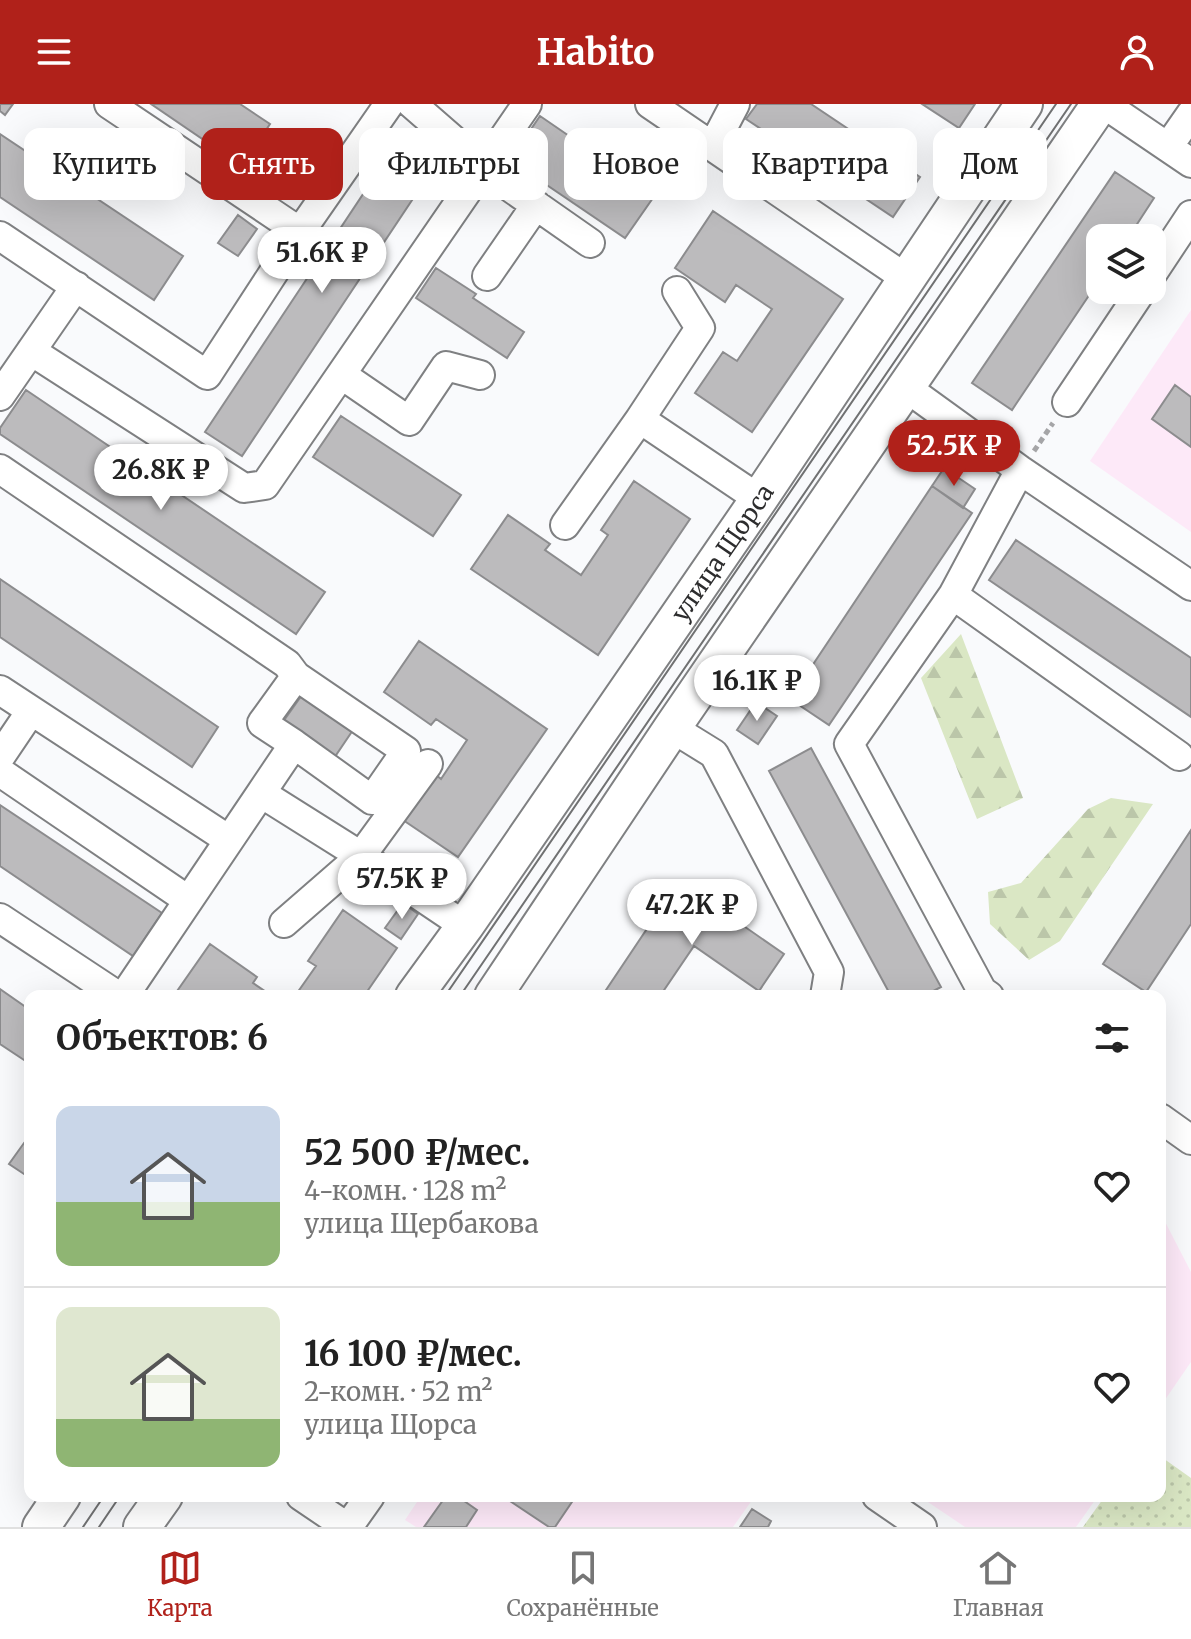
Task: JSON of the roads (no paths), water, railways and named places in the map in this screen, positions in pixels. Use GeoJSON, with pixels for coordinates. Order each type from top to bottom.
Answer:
{"type":"FeatureCollection","features":[{"type":"Feature","properties":{"kind":"main road","name":"улица Щорса"},"geometry":{"type":"LineString","coordinates":[[418,990],[759,499],[1024,104]]}},
{"type":"Feature","properties":{"kind":"main road"},"geometry":{"type":"LineString","coordinates":[[497,990],[904,386],[1102,104]]}},
{"type":"Feature","properties":{"kind":"main road"},"geometry":{"type":"LineString","coordinates":[[41,1527],[58,1502]]}},
{"type":"Feature","properties":{"kind":"main road"},"geometry":{"type":"LineString","coordinates":[[142,1527],[160,1502]]}},
{"type":"Feature","properties":{"kind":"street"},"geometry":{"type":"LineString","coordinates":[[109,104],[300,232]]}},
{"type":"Feature","properties":{"kind":"street"},"geometry":{"type":"LineString","coordinates":[[0,236],[207,375],[300,232],[389,104]]}},
{"type":"Feature","properties":{"kind":"street"},"geometry":{"type":"LineString","coordinates":[[412,104],[440,128]]}},
{"type":"Feature","properties":{"kind":"street"},"geometry":{"type":"LineString","coordinates":[[511,128],[527,104]]}},
{"type":"Feature","properties":{"kind":"street"},"geometry":{"type":"LineString","coordinates":[[650,104],[907,279]]}},
{"type":"Feature","properties":{"kind":"street"},"geometry":{"type":"LineString","coordinates":[[713,146],[735,104]]}},
{"type":"Feature","properties":{"kind":"street"},"geometry":{"type":"LineString","coordinates":[[1102,104],[1180,155],[1191,114]]}},
{"type":"Feature","properties":{"kind":"street"},"geometry":{"type":"LineString","coordinates":[[31,351],[244,488],[265,485],[462,200]]}},
{"type":"Feature","properties":{"kind":"street"},"geometry":{"type":"LineString","coordinates":[[529,200],[590,243]]}},
{"type":"Feature","properties":{"kind":"street"},"geometry":{"type":"LineString","coordinates":[[487,276],[536,205]]}},
{"type":"Feature","properties":{"kind":"street"},"geometry":{"type":"LineString","coordinates":[[1166,253],[1191,215]]}},
{"type":"Feature","properties":{"kind":"street"},"geometry":{"type":"LineString","coordinates":[[0,396],[76,286]]}},
{"type":"Feature","properties":{"kind":"street"},"geometry":{"type":"LineString","coordinates":[[565,525],[700,328],[677,291]]}},
{"type":"Feature","properties":{"kind":"street"},"geometry":{"type":"LineString","coordinates":[[1067,402],[1133,304]]}},
{"type":"Feature","properties":{"kind":"street"},"geometry":{"type":"LineString","coordinates":[[342,375],[409,421],[446,366],[480,375]]}},
{"type":"Feature","properties":{"kind":"street"},"geometry":{"type":"LineString","coordinates":[[904,386],[1020,470],[1191,586]]}},
{"type":"Feature","properties":{"kind":"street"},"geometry":{"type":"LineString","coordinates":[[640,419],[759,499]]}},
{"type":"Feature","properties":{"kind":"street"},"geometry":{"type":"LineString","coordinates":[[0,469],[287,664],[296,676],[406,751],[372,800],[262,723],[296,676]]}},
{"type":"Feature","properties":{"kind":"street"},"geometry":{"type":"LineString","coordinates":[[981,990],[849,744],[953,595],[1020,470]]}},
{"type":"Feature","properties":{"kind":"street"},"geometry":{"type":"LineString","coordinates":[[953,595],[1179,756]]}},
{"type":"Feature","properties":{"kind":"street"},"geometry":{"type":"LineString","coordinates":[[0,690],[229,840]]}},
{"type":"Feature","properties":{"kind":"street"},"geometry":{"type":"LineString","coordinates":[[0,757],[31,711]]}},
{"type":"Feature","properties":{"kind":"street"},"geometry":{"type":"LineString","coordinates":[[672,728],[714,754],[829,972],[826,990]]}},
{"type":"Feature","properties":{"kind":"street"},"geometry":{"type":"LineString","coordinates":[[128,990],[294,744]]}},
{"type":"Feature","properties":{"kind":"street"},"geometry":{"type":"LineString","coordinates":[[284,923],[361,856],[428,764]]}},
{"type":"Feature","properties":{"kind":"street"},"geometry":{"type":"LineString","coordinates":[[0,772],[188,900]]}},
{"type":"Feature","properties":{"kind":"street"},"geometry":{"type":"LineString","coordinates":[[261,793],[465,926]]}},
{"type":"Feature","properties":{"kind":"street"},"geometry":{"type":"LineString","coordinates":[[0,918],[109,990]]}},
{"type":"Feature","properties":{"kind":"street"},"geometry":{"type":"LineString","coordinates":[[1166,1122],[1191,1140]]}},
{"type":"Feature","properties":{"kind":"street"},"geometry":{"type":"LineString","coordinates":[[310,1502],[348,1527],[366,1502]]}},
{"type":"Feature","properties":{"kind":"street"},"geometry":{"type":"LineString","coordinates":[[886,1502],[922,1527]]}},
{"type":"Feature","properties":{"kind":"tram line"},"geometry":{"type":"LineString","coordinates":[[449,990],[1056,104]]}},
{"type":"Feature","properties":{"kind":"tram line"},"geometry":{"type":"LineString","coordinates":[[464,990],[1071,104]]}},
{"type":"Feature","properties":{"kind":"tram line"},"geometry":{"type":"LineString","coordinates":[[83,1527],[100,1502]]}},
{"type":"Feature","properties":{"kind":"tram line"},"geometry":{"type":"LineString","coordinates":[[99,1527],[116,1502]]}}]}
